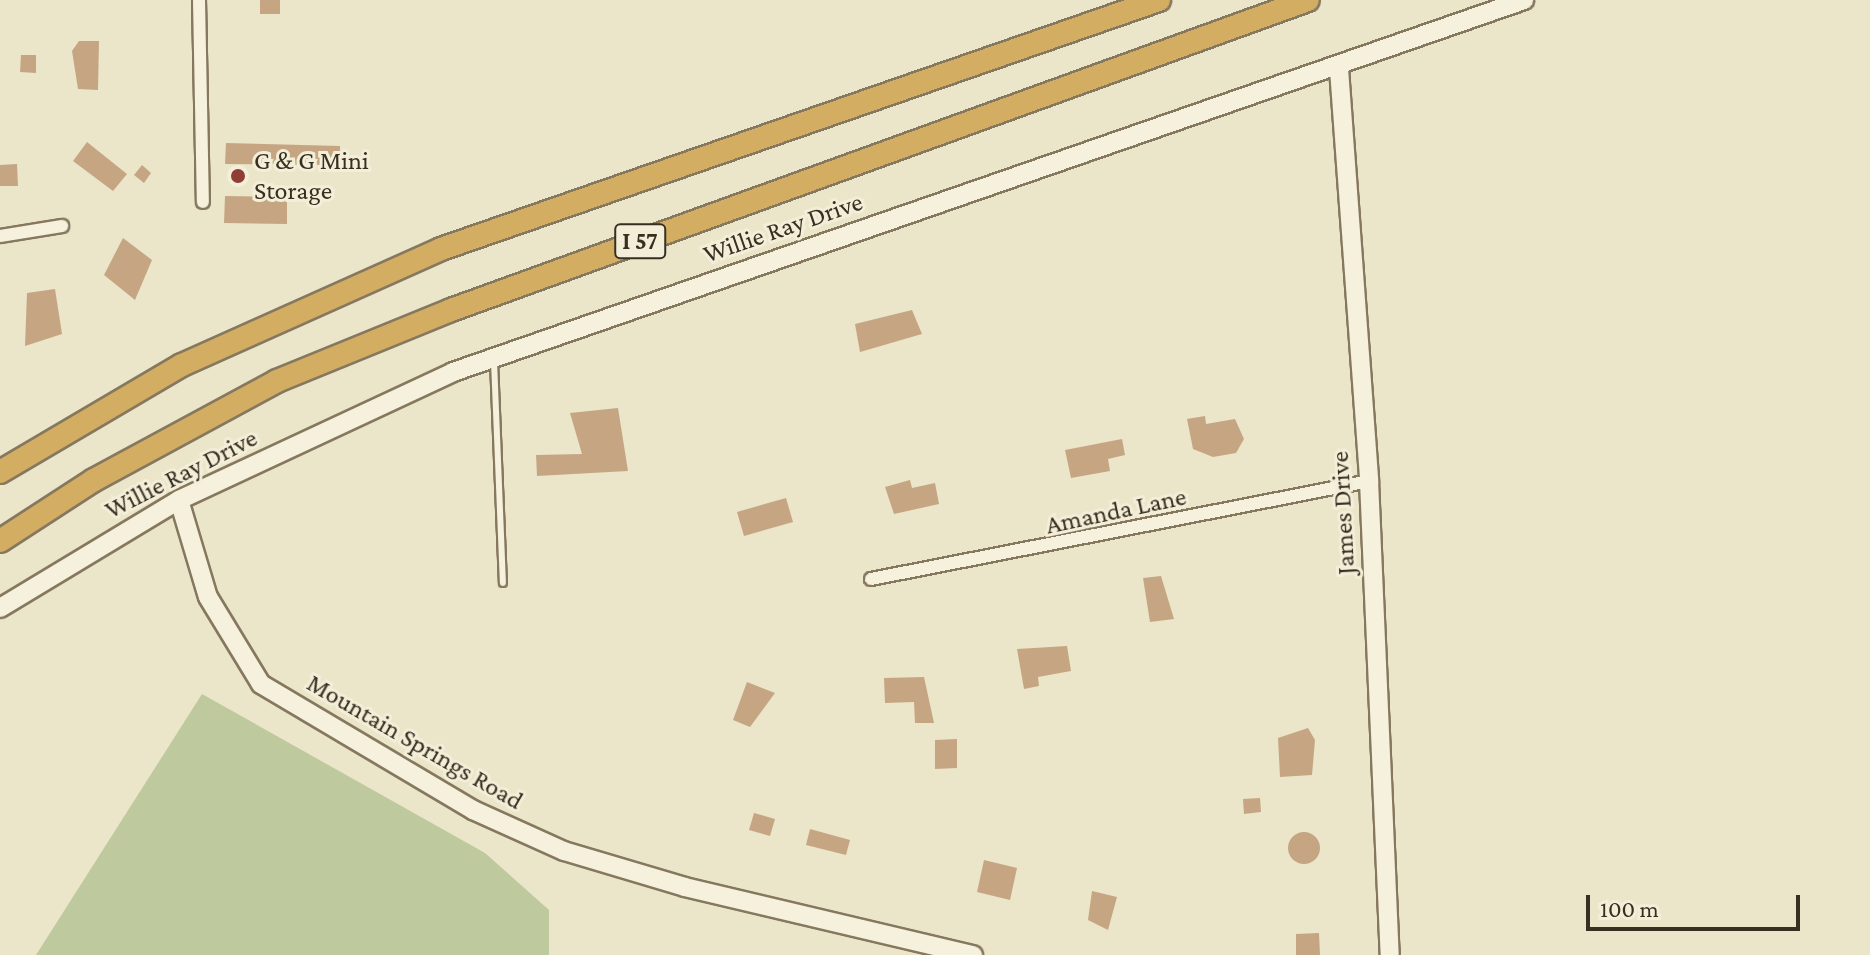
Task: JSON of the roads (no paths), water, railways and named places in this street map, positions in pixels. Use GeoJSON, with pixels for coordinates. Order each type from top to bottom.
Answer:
{"type":"FeatureCollection","features":[{"type":"Feature","properties":{"kind":"highway","name":"I 57"},"geometry":{"type":"LineString","coordinates":[[0,472],[182,365],[441,249],[1159,0]]}},
{"type":"Feature","properties":{"kind":"highway","name":"I 57"},"geometry":{"type":"LineString","coordinates":[[0,541],[94,480],[277,381],[451,310],[1308,0]]}},
{"type":"Feature","properties":{"kind":"street"},"geometry":{"type":"LineString","coordinates":[[199,0],[203,202]]}},
{"type":"Feature","properties":{"kind":"street","name":"Willie Ray Drive"},"geometry":{"type":"LineString","coordinates":[[0,608],[179,500],[494,357],[1339,69],[1524,0]]}},
{"type":"Feature","properties":{"kind":"street","name":"James Drive"},"geometry":{"type":"LineString","coordinates":[[1339,69],[1369,481],[1390,955]]}},
{"type":"Feature","properties":{"kind":"street"},"geometry":{"type":"LineString","coordinates":[[0,236],[62,226]]}},
{"type":"Feature","properties":{"kind":"street","name":"Amanda Lane"},"geometry":{"type":"LineString","coordinates":[[871,579],[1369,481]]}},
{"type":"Feature","properties":{"kind":"street","name":"Mountain Springs Road"},"geometry":{"type":"LineString","coordinates":[[179,500],[208,597],[261,684],[473,810],[564,851],[669,883],[973,955]]}},
{"type":"Feature","properties":{"kind":"lane"},"geometry":{"type":"LineString","coordinates":[[494,357],[503,583]]}},
{"type":"Feature","properties":{"kind":"place","name":"G & G Mini Storage"},"geometry":{"type":"Point","coordinates":[238,176]}}]}
